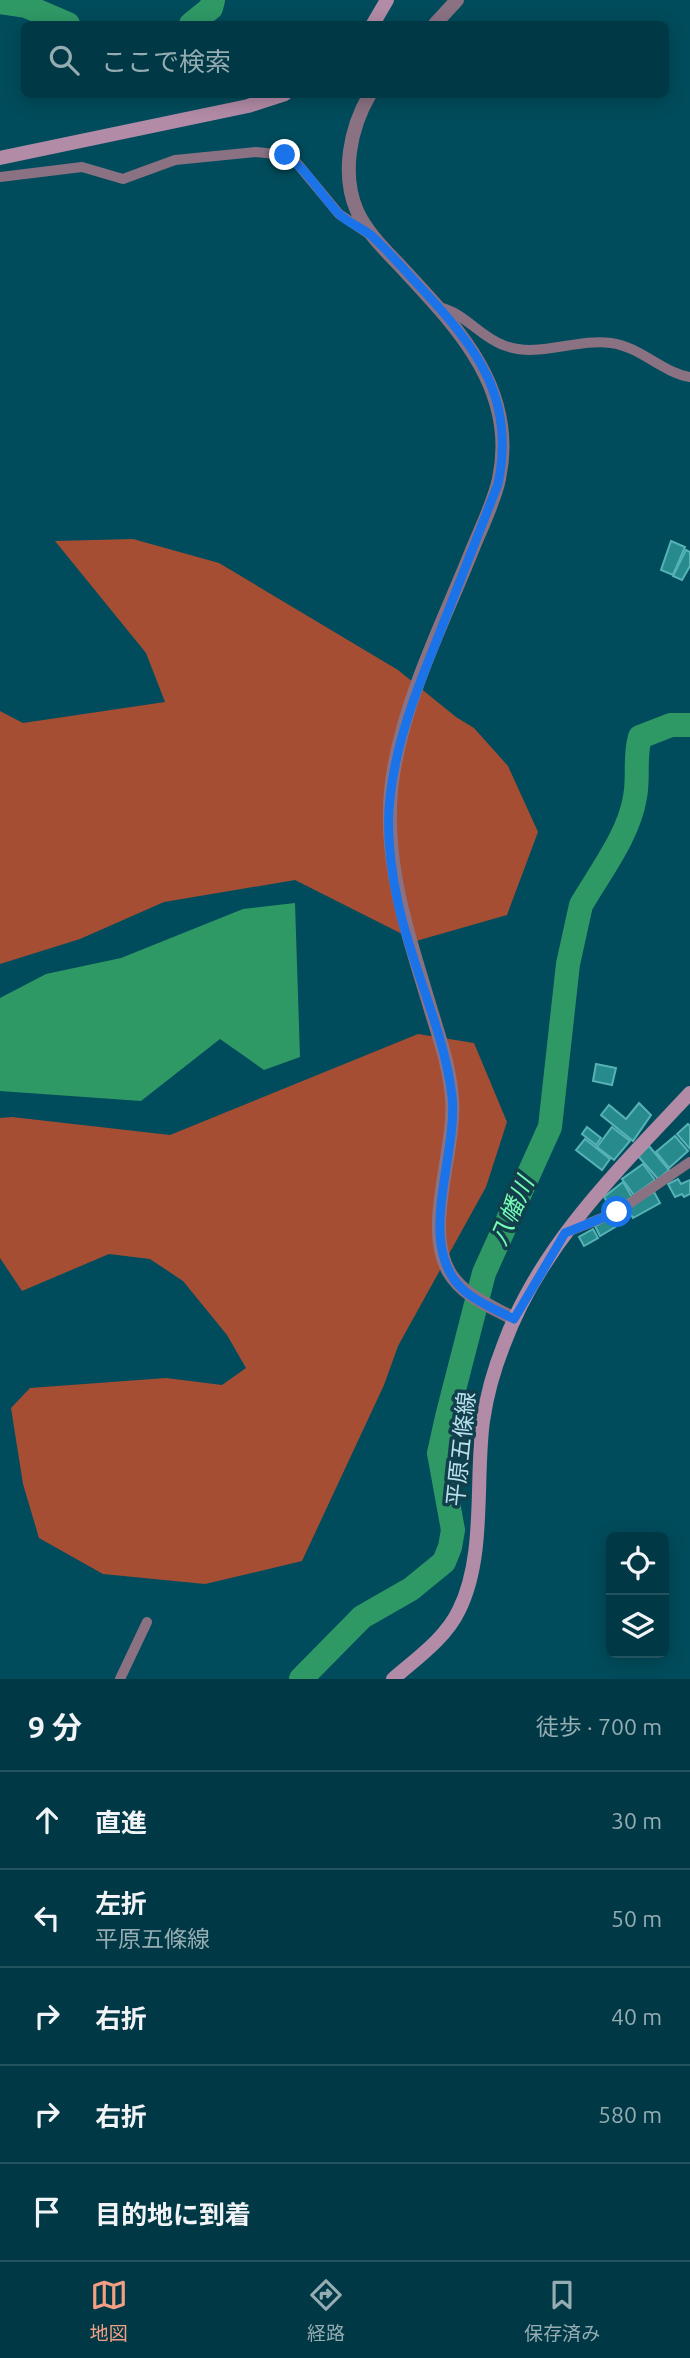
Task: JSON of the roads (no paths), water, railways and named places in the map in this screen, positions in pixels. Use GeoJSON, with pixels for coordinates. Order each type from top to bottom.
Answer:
{"type":"FeatureCollection","features":[{"type":"Feature","properties":{"kind":"main road"},"geometry":{"type":"LineString","coordinates":[[375,21],[387,0]]}},
{"type":"Feature","properties":{"kind":"main road"},"geometry":{"type":"LineString","coordinates":[[0,158],[248,106],[273,98]]}},
{"type":"Feature","properties":{"kind":"main road","name":"平原五條線"},"geometry":{"type":"LineString","coordinates":[[393,1679],[446,1630],[467,1592],[474,1551],[483,1422],[489,1389],[514,1319],[565,1233],[690,1093]]}},
{"type":"Feature","properties":{"kind":"street"},"geometry":{"type":"LineString","coordinates":[[438,21],[457,0]]}},
{"type":"Feature","properties":{"kind":"street"},"geometry":{"type":"LineString","coordinates":[[368,98],[354,130],[348,164],[349,188],[357,212],[372,235],[438,307],[476,354],[491,381],[501,420],[502,466],[498,484],[410,709],[395,762],[389,801],[391,852],[398,904],[447,1062],[452,1099],[452,1128],[440,1213],[440,1244],[449,1271],[467,1293],[514,1319]]}},
{"type":"Feature","properties":{"kind":"street"},"geometry":{"type":"LineString","coordinates":[[0,177],[82,167],[123,179],[175,160],[256,152],[285,155],[296,162],[339,214],[372,235]]}},
{"type":"Feature","properties":{"kind":"street"},"geometry":{"type":"LineString","coordinates":[[438,307],[452,310],[503,345],[533,350],[608,342],[628,346],[673,372],[690,377]]}},
{"type":"Feature","properties":{"kind":"street"},"geometry":{"type":"LineString","coordinates":[[565,1233],[617,1212],[690,1163]]}},
{"type":"Feature","properties":{"kind":"street"},"geometry":{"type":"LineString","coordinates":[[120,1679],[148,1622]]}},
{"type":"Feature","properties":{"kind":"waterway"},"geometry":{"type":"LineString","coordinates":[[195,21],[211,8],[213,0]]}},
{"type":"Feature","properties":{"kind":"waterway"},"geometry":{"type":"LineString","coordinates":[[0,2],[26,6],[61,21]]}},
{"type":"Feature","properties":{"kind":"waterway","name":"八幡川"},"geometry":{"type":"LineString","coordinates":[[301,1679],[362,1617],[411,1589],[444,1562],[453,1530],[439,1453],[484,1273],[550,1127],[568,964],[581,905],[613,853],[632,811],[640,737],[671,725],[690,725]]}}]}
